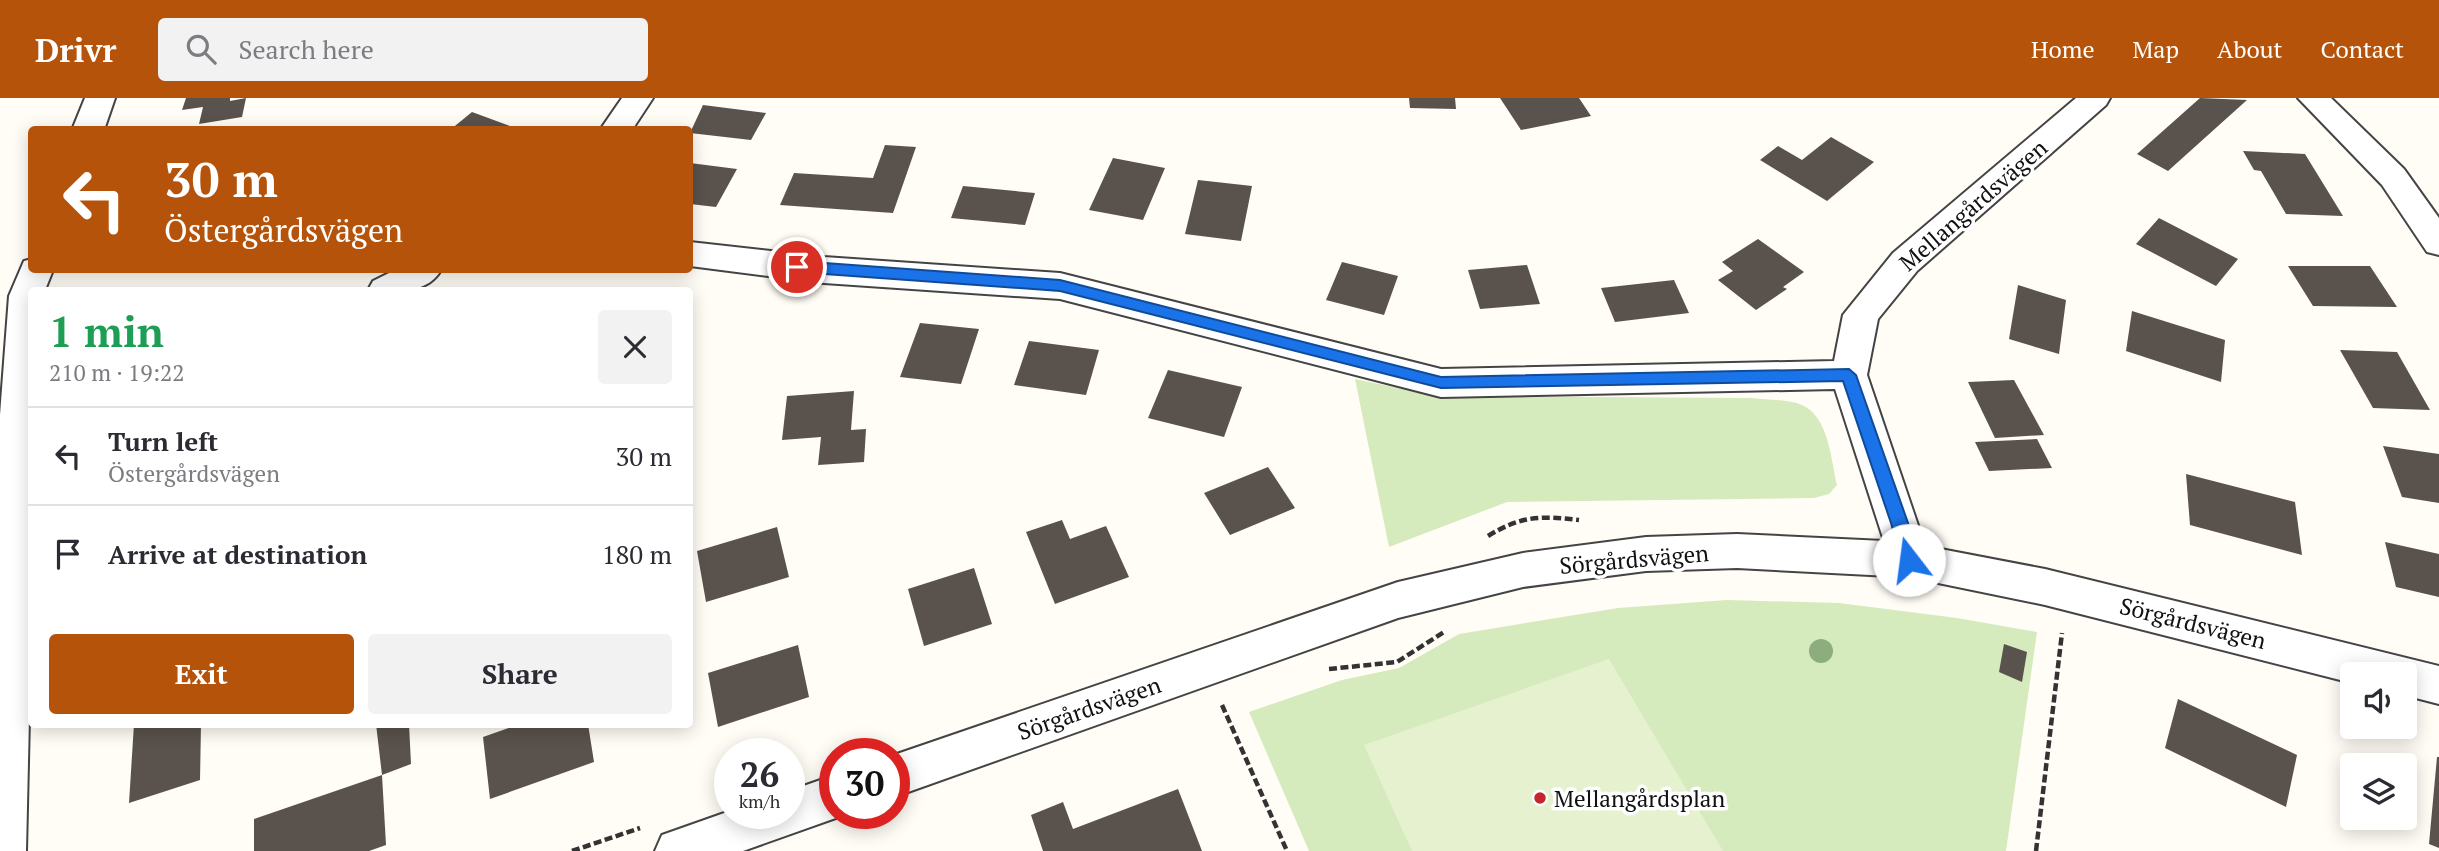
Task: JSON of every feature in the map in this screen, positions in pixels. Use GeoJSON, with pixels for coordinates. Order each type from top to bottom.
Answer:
{"type":"FeatureCollection","features":[{"type":"Feature","properties":{"kind":"street"},"geometry":{"type":"LineString","coordinates":[[90,126],[100,98]]}},
{"type":"Feature","properties":{"kind":"street"},"geometry":{"type":"LineString","coordinates":[[618,126],[638,98]]}},
{"type":"Feature","properties":{"kind":"street","name":"Mellangårdsvägen"},"geometry":{"type":"LineString","coordinates":[[1909,560],[1849,375],[1861,315],[1905,262],[2095,98]]}},
{"type":"Feature","properties":{"kind":"street"},"geometry":{"type":"LineString","coordinates":[[2313,98],[2393,177],[2439,243]]}},
{"type":"Feature","properties":{"kind":"street"},"geometry":{"type":"LineString","coordinates":[[693,254],[824,270],[1060,286],[1441,383],[1849,375]]}},
{"type":"Feature","properties":{"kind":"street"},"geometry":{"type":"LineString","coordinates":[[391,287],[418,273]]}},
{"type":"Feature","properties":{"kind":"street"},"geometry":{"type":"LineString","coordinates":[[3,851],[15,489],[28,291]]}},
{"type":"Feature","properties":{"kind":"street","name":"Sörgårdsvägen"},"geometry":{"type":"LineString","coordinates":[[910,790],[1398,600],[1523,570],[1646,554],[1737,551],[1909,560],[2045,587],[2346,662]]}},
{"type":"Feature","properties":{"kind":"street"},"geometry":{"type":"LineString","coordinates":[[2417,680],[2439,685]]}},
{"type":"Feature","properties":{"kind":"street"},"geometry":{"type":"LineString","coordinates":[[678,851],[742,829]]}},
{"type":"Feature","properties":{"kind":"path"},"geometry":{"type":"LineString","coordinates":[[2036,851],[2063,625]]}},
{"type":"Feature","properties":{"kind":"path"},"geometry":{"type":"LineString","coordinates":[[1324,669],[1397,662],[1445,631]]}},
{"type":"Feature","properties":{"kind":"path"},"geometry":{"type":"LineString","coordinates":[[1209,709],[1234,699]]}},
{"type":"Feature","properties":{"kind":"path"},"geometry":{"type":"LineString","coordinates":[[1221,704],[1287,851]]}},
{"type":"Feature","properties":{"kind":"green space"},"geometry":{"type":"Polygon","coordinates":[[[1355,379],[1437,396],[1752,398],[1790,402],[1802,405],[1818,419],[1827,440],[1837,485],[1829,494],[1814,498],[1507,502],[1389,547],[1355,379]]]}},
{"type":"Feature","properties":{"kind":"green space"},"geometry":{"type":"Polygon","coordinates":[[[1727,600],[1839,603],[1957,618],[2037,632],[2006,851],[1309,851],[1249,712],[1342,680],[1399,668],[1459,634],[1618,608],[1727,600]]]}},
{"type":"Feature","properties":{"kind":"green space","name":"Mellangårdsplan"},"geometry":{"type":"Polygon","coordinates":[[[1609,659],[1723,851],[1412,851],[1364,745],[1609,659]]]}},
{"type":"Feature","properties":{"kind":"building"},"geometry":{"type":"Polygon","coordinates":[[[186,98],[230,98],[230,101],[246,98],[242,117],[199,124],[203,107],[182,110],[186,98]]]}},
{"type":"Feature","properties":{"kind":"building"},"geometry":{"type":"Polygon","coordinates":[[[1409,98],[1455,98],[1456,109],[1410,108],[1409,98]]]}},
{"type":"Feature","properties":{"kind":"building"},"geometry":{"type":"Polygon","coordinates":[[[1500,98],[1579,98],[1591,116],[1521,130],[1500,98]]]}},
{"type":"Feature","properties":{"kind":"building"},"geometry":{"type":"Polygon","coordinates":[[[2200,98],[2247,100],[2168,171],[2137,154],[2200,98]]]}},
{"type":"Feature","properties":{"kind":"building"},"geometry":{"type":"Polygon","coordinates":[[[703,105],[766,113],[751,140],[693,133],[693,127],[703,105]]]}},
{"type":"Feature","properties":{"kind":"building"},"geometry":{"type":"Polygon","coordinates":[[[472,112],[510,126],[455,126],[472,112]]]}},
{"type":"Feature","properties":{"kind":"building"},"geometry":{"type":"Polygon","coordinates":[[[1831,137],[1874,162],[1827,201],[1760,160],[1778,146],[1802,160],[1831,137]]]}},
{"type":"Feature","properties":{"kind":"building"},"geometry":{"type":"Polygon","coordinates":[[[885,145],[916,147],[893,213],[780,205],[794,173],[873,178],[885,145]]]}},
{"type":"Feature","properties":{"kind":"building"},"geometry":{"type":"Polygon","coordinates":[[[2243,151],[2305,154],[2343,216],[2286,214],[2261,171],[2254,170],[2243,151]]]}},
{"type":"Feature","properties":{"kind":"building"},"geometry":{"type":"Polygon","coordinates":[[[1113,158],[1165,168],[1143,220],[1089,210],[1113,158]]]}},
{"type":"Feature","properties":{"kind":"building"},"geometry":{"type":"Polygon","coordinates":[[[693,163],[737,169],[716,207],[693,204],[693,163]]]}},
{"type":"Feature","properties":{"kind":"building"},"geometry":{"type":"Polygon","coordinates":[[[1198,180],[1252,186],[1241,241],[1185,234],[1198,180]]]}},
{"type":"Feature","properties":{"kind":"building"},"geometry":{"type":"Polygon","coordinates":[[[963,186],[1035,193],[1025,225],[951,218],[963,186]]]}},
{"type":"Feature","properties":{"kind":"building"},"geometry":{"type":"Polygon","coordinates":[[[2159,218],[2238,259],[2216,286],[2136,244],[2159,218]]]}},
{"type":"Feature","properties":{"kind":"building"},"geometry":{"type":"Polygon","coordinates":[[[1758,239],[1804,272],[1783,287],[1787,289],[1756,310],[1718,280],[1733,271],[1722,262],[1758,239]]]}},
{"type":"Feature","properties":{"kind":"building"},"geometry":{"type":"Polygon","coordinates":[[[1342,262],[1398,276],[1384,315],[1326,300],[1342,262]]]}},
{"type":"Feature","properties":{"kind":"building"},"geometry":{"type":"Polygon","coordinates":[[[1527,265],[1540,304],[1480,309],[1468,270],[1527,265]]]}},
{"type":"Feature","properties":{"kind":"building"},"geometry":{"type":"Polygon","coordinates":[[[2288,266],[2370,266],[2397,307],[2313,306],[2288,266]]]}},
{"type":"Feature","properties":{"kind":"building"},"geometry":{"type":"Polygon","coordinates":[[[1674,280],[1689,313],[1615,322],[1601,288],[1674,280]]]}},
{"type":"Feature","properties":{"kind":"building"},"geometry":{"type":"Polygon","coordinates":[[[2018,285],[2066,300],[2059,354],[2009,339],[2018,285]]]}},
{"type":"Feature","properties":{"kind":"building"},"geometry":{"type":"Polygon","coordinates":[[[2132,311],[2225,340],[2221,382],[2126,351],[2132,311]]]}},
{"type":"Feature","properties":{"kind":"building"},"geometry":{"type":"Polygon","coordinates":[[[920,323],[979,329],[961,384],[900,377],[920,323]]]}},
{"type":"Feature","properties":{"kind":"building"},"geometry":{"type":"Polygon","coordinates":[[[1029,341],[1099,350],[1086,395],[1014,385],[1029,341]]]}},
{"type":"Feature","properties":{"kind":"building"},"geometry":{"type":"Polygon","coordinates":[[[2340,350],[2397,352],[2430,410],[2373,408],[2340,350]]]}},
{"type":"Feature","properties":{"kind":"building"},"geometry":{"type":"Polygon","coordinates":[[[1168,370],[1242,387],[1224,437],[1148,418],[1168,370]]]}},
{"type":"Feature","properties":{"kind":"building"},"geometry":{"type":"Polygon","coordinates":[[[2014,380],[2044,435],[1995,438],[1968,382],[2014,380]]]}},
{"type":"Feature","properties":{"kind":"building"},"geometry":{"type":"Polygon","coordinates":[[[854,391],[851,430],[866,429],[864,462],[818,465],[821,437],[782,440],[787,396],[854,391]]]}},
{"type":"Feature","properties":{"kind":"building"},"geometry":{"type":"Polygon","coordinates":[[[2037,439],[2052,468],[1989,471],[1975,442],[2037,439]]]}},
{"type":"Feature","properties":{"kind":"building"},"geometry":{"type":"Polygon","coordinates":[[[2383,446],[2439,454],[2439,503],[2402,497],[2383,446]]]}},
{"type":"Feature","properties":{"kind":"building"},"geometry":{"type":"Polygon","coordinates":[[[1268,467],[1295,508],[1230,535],[1204,493],[1268,467]]]}},
{"type":"Feature","properties":{"kind":"building"},"geometry":{"type":"Polygon","coordinates":[[[2186,474],[2295,502],[2302,555],[2190,525],[2186,474]]]}},
{"type":"Feature","properties":{"kind":"building"},"geometry":{"type":"Polygon","coordinates":[[[1062,520],[1070,539],[1106,526],[1129,577],[1055,604],[1026,532],[1062,520]]]}},
{"type":"Feature","properties":{"kind":"building"},"geometry":{"type":"Polygon","coordinates":[[[777,527],[789,577],[706,602],[697,551],[777,527]]]}},
{"type":"Feature","properties":{"kind":"building"},"geometry":{"type":"Polygon","coordinates":[[[2385,542],[2439,554],[2439,597],[2396,587],[2385,542]]]}},
{"type":"Feature","properties":{"kind":"building"},"geometry":{"type":"Polygon","coordinates":[[[974,568],[992,624],[924,646],[908,589],[974,568]]]}},
{"type":"Feature","properties":{"kind":"building"},"geometry":{"type":"Polygon","coordinates":[[[2004,644],[2027,652],[2022,682],[1999,672],[2004,644]]]}},
{"type":"Feature","properties":{"kind":"building"},"geometry":{"type":"Polygon","coordinates":[[[798,645],[809,697],[718,727],[708,673],[798,645]]]}},
{"type":"Feature","properties":{"kind":"building"},"geometry":{"type":"Polygon","coordinates":[[[2178,699],[2297,755],[2286,807],[2165,748],[2178,699]]]}},
{"type":"Feature","properties":{"kind":"building"},"geometry":{"type":"Polygon","coordinates":[[[134,728],[201,728],[200,780],[129,803],[134,728]]]}},
{"type":"Feature","properties":{"kind":"building"},"geometry":{"type":"Polygon","coordinates":[[[376,728],[409,728],[411,764],[382,775],[376,728]]]}},
{"type":"Feature","properties":{"kind":"building"},"geometry":{"type":"Polygon","coordinates":[[[509,728],[589,728],[594,762],[490,799],[483,737],[509,728]]]}},
{"type":"Feature","properties":{"kind":"building"},"geometry":{"type":"Polygon","coordinates":[[[2439,757],[2439,848],[2429,844],[2439,757]]]}},
{"type":"Feature","properties":{"kind":"building"},"geometry":{"type":"Polygon","coordinates":[[[382,775],[386,845],[369,851],[254,851],[254,819],[382,775]]]}},
{"type":"Feature","properties":{"kind":"building"},"geometry":{"type":"Polygon","coordinates":[[[1178,789],[1202,851],[1043,851],[1031,815],[1063,802],[1073,829],[1178,789]]]}},
{"type":"Feature","properties":{"kind":"place","name":"Mellangårdsplan"},"geometry":{"type":"Point","coordinates":[1540,798]}},
{"type":"Feature","properties":{"kind":"route"},"geometry":{"type":"LineString","coordinates":[[797,267],[1060,286],[1441,383],[1849,375],[1909,560]]}}]}
